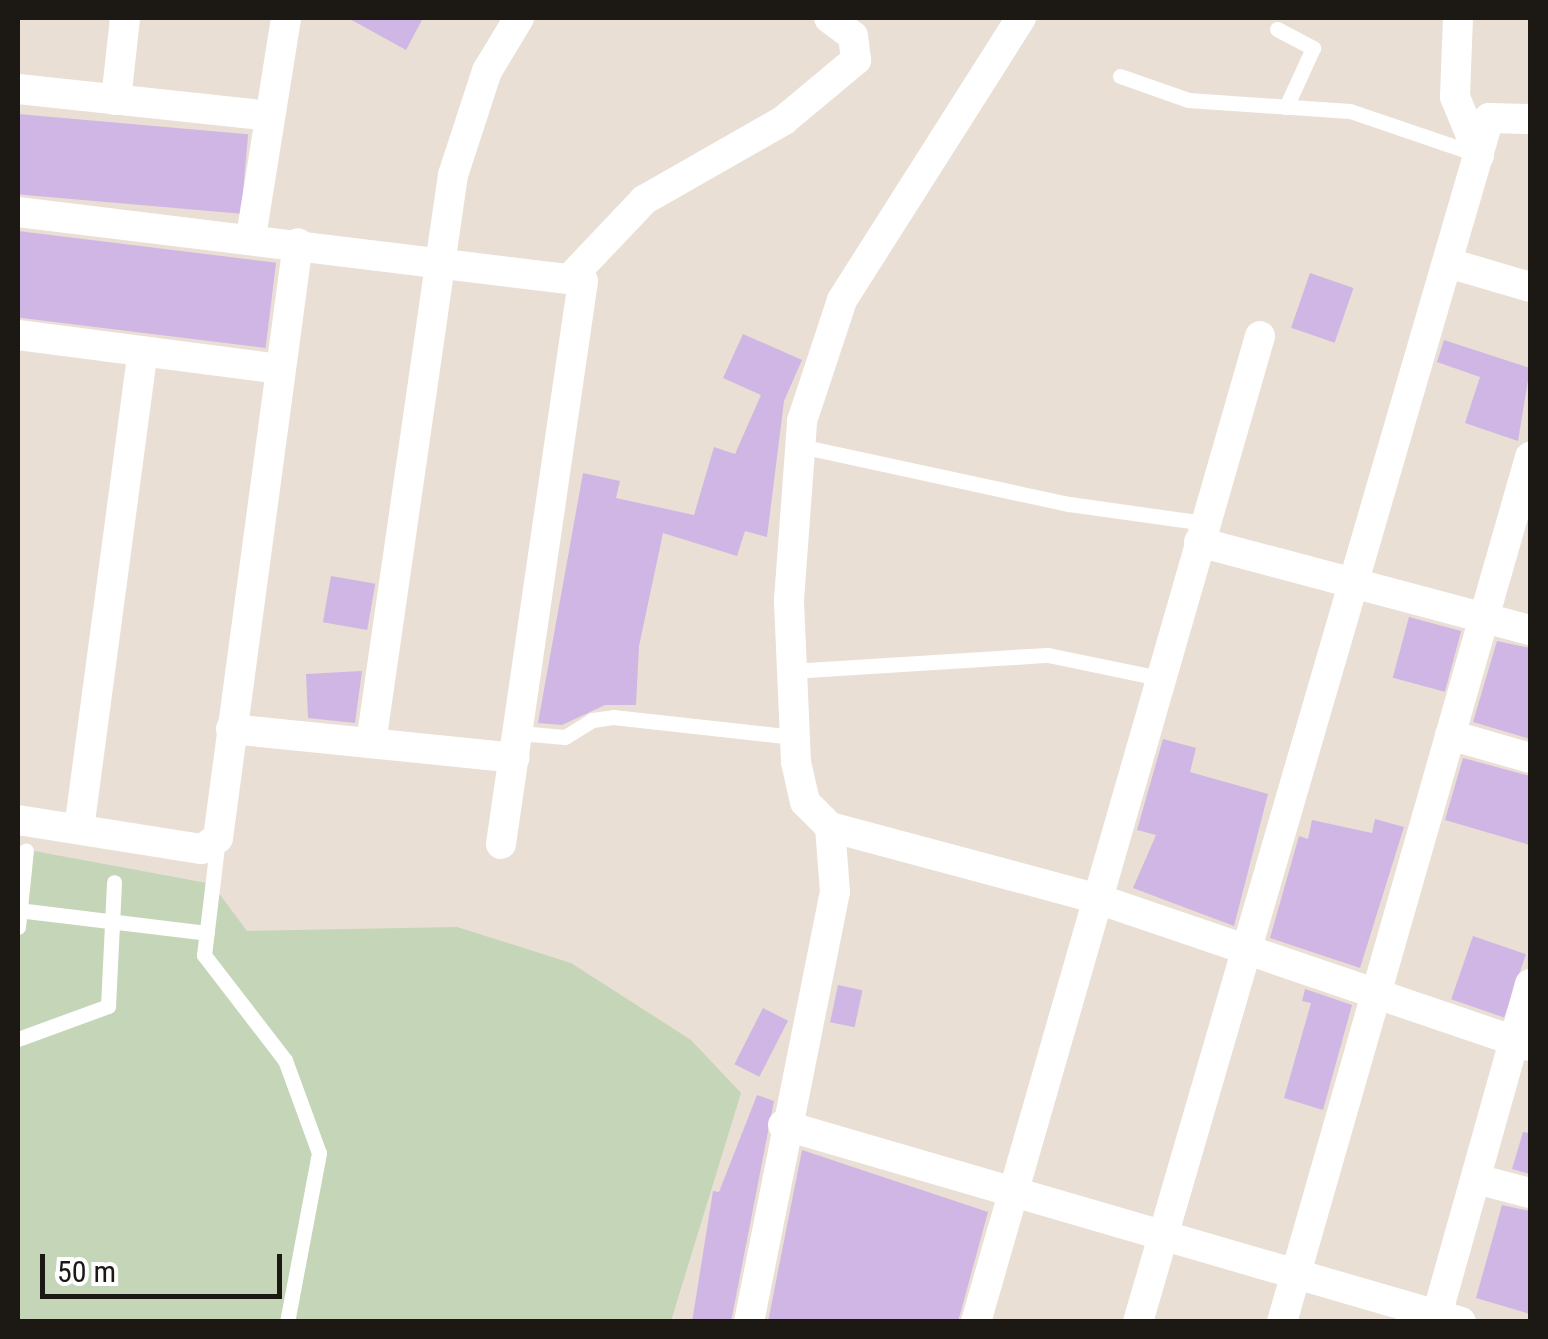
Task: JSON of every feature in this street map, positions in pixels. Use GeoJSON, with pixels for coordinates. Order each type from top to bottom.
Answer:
{"type":"FeatureCollection","features":[{"type":"Feature","properties":{"kind":"street"},"geometry":{"type":"LineString","coordinates":[[116,100],[125,18]]}},
{"type":"Feature","properties":{"kind":"street"},"geometry":{"type":"LineString","coordinates":[[250,237],[286,18]]}},
{"type":"Feature","properties":{"kind":"street"},"geometry":{"type":"LineString","coordinates":[[371,744],[440,262],[464,140],[487,71],[519,18]]}},
{"type":"Feature","properties":{"kind":"street"},"geometry":{"type":"LineString","coordinates":[[572,276],[644,200],[784,120],[856,60],[852,36],[829,18]]}},
{"type":"Feature","properties":{"kind":"street"},"geometry":{"type":"LineString","coordinates":[[1021,18],[842,300],[800,446],[792,671],[794,737],[805,802],[830,827],[1096,898],[1375,998],[1522,1044]]}},
{"type":"Feature","properties":{"kind":"street"},"geometry":{"type":"LineString","coordinates":[[1458,18],[1455,96],[1480,155]]}},
{"type":"Feature","properties":{"kind":"street"},"geometry":{"type":"LineString","coordinates":[[18,90],[270,116]]}},
{"type":"Feature","properties":{"kind":"street"},"geometry":{"type":"LineString","coordinates":[[1138,1322],[1243,949],[1452,264],[1492,114],[1530,119]]}},
{"type":"Feature","properties":{"kind":"street"},"geometry":{"type":"LineString","coordinates":[[18,212],[572,276],[586,293],[501,844]]}},
{"type":"Feature","properties":{"kind":"street"},"geometry":{"type":"LineString","coordinates":[[18,820],[202,849],[218,838],[298,243]]}},
{"type":"Feature","properties":{"kind":"street"},"geometry":{"type":"LineString","coordinates":[[1452,264],[1530,287]]}},
{"type":"Feature","properties":{"kind":"street"},"geometry":{"type":"LineString","coordinates":[[18,335],[280,369]]}},
{"type":"Feature","properties":{"kind":"street"},"geometry":{"type":"LineString","coordinates":[[976,1322],[1260,336]]}},
{"type":"Feature","properties":{"kind":"street"},"geometry":{"type":"LineString","coordinates":[[79,829],[143,351]]}},
{"type":"Feature","properties":{"kind":"street"},"geometry":{"type":"LineString","coordinates":[[1282,1322],[1530,457]]}},
{"type":"Feature","properties":{"kind":"street"},"geometry":{"type":"LineString","coordinates":[[1202,532],[1356,584],[1530,630]]}},
{"type":"Feature","properties":{"kind":"street"},"geometry":{"type":"LineString","coordinates":[[231,729],[371,744],[517,745]]}},
{"type":"Feature","properties":{"kind":"street"},"geometry":{"type":"LineString","coordinates":[[1450,735],[1530,758]]}},
{"type":"Feature","properties":{"kind":"street"},"geometry":{"type":"LineString","coordinates":[[749,1322],[783,1125],[830,935],[830,827]]}},
{"type":"Feature","properties":{"kind":"street"},"geometry":{"type":"LineString","coordinates":[[783,1125],[1445,1319],[1476,1178],[1522,1044],[1530,984]]}},
{"type":"Feature","properties":{"kind":"street"},"geometry":{"type":"LineString","coordinates":[[1476,1178],[1530,1192]]}},
{"type":"Feature","properties":{"kind":"lane"},"geometry":{"type":"LineString","coordinates":[[1276,29],[1313,48],[1286,106]]}},
{"type":"Feature","properties":{"kind":"lane"},"geometry":{"type":"LineString","coordinates":[[1120,76],[1188,100],[1350,111],[1480,155]]}},
{"type":"Feature","properties":{"kind":"lane"},"geometry":{"type":"LineString","coordinates":[[800,446],[1202,532]]}},
{"type":"Feature","properties":{"kind":"lane"},"geometry":{"type":"LineString","coordinates":[[792,671],[1048,654],[1159,678]]}},
{"type":"Feature","properties":{"kind":"lane"},"geometry":{"type":"LineString","coordinates":[[517,745],[565,738],[613,717],[794,737]]}},
{"type":"Feature","properties":{"kind":"lane"},"geometry":{"type":"LineString","coordinates":[[218,838],[204,956],[285,1060],[320,1153],[287,1322]]}},
{"type":"Feature","properties":{"kind":"lane"},"geometry":{"type":"LineString","coordinates":[[26,850],[18,916],[207,933]]}},
{"type":"Feature","properties":{"kind":"lane"},"geometry":{"type":"LineString","coordinates":[[18,1038],[108,1006],[114,882]]}},
{"type":"Feature","properties":{"kind":"green space"},"geometry":{"type":"Polygon","coordinates":[[[18,848],[212,884],[247,931],[457,927],[571,963],[691,1040],[741,1093],[671,1321],[18,1321],[18,848]]]}},
{"type":"Feature","properties":{"kind":"building"},"geometry":{"type":"Polygon","coordinates":[[[348,18],[423,18],[406,50],[348,18]]]}},
{"type":"Feature","properties":{"kind":"building"},"geometry":{"type":"Polygon","coordinates":[[[18,114],[248,134],[241,214],[18,194],[18,114]]]}},
{"type":"Feature","properties":{"kind":"building"},"geometry":{"type":"Polygon","coordinates":[[[18,231],[276,263],[266,348],[18,318],[18,231]]]}},
{"type":"Feature","properties":{"kind":"building"},"geometry":{"type":"Polygon","coordinates":[[[1310,273],[1353,288],[1335,343],[1291,328],[1310,273]]]}},
{"type":"Feature","properties":{"kind":"building"},"geometry":{"type":"Polygon","coordinates":[[[743,334],[802,360],[784,401],[767,537],[745,531],[737,556],[663,533],[639,646],[636,705],[605,705],[562,725],[538,723],[583,473],[620,481],[616,498],[694,515],[714,447],[735,454],[761,395],[723,378],[743,334]]]}},
{"type":"Feature","properties":{"kind":"building"},"geometry":{"type":"Polygon","coordinates":[[[1444,340],[1530,368],[1518,441],[1465,423],[1480,377],[1437,362],[1444,340]]]}},
{"type":"Feature","properties":{"kind":"building"},"geometry":{"type":"Polygon","coordinates":[[[331,576],[375,584],[367,630],[323,622],[331,576]]]}},
{"type":"Feature","properties":{"kind":"building"},"geometry":{"type":"Polygon","coordinates":[[[1409,617],[1461,631],[1445,692],[1393,678],[1409,617]]]}},
{"type":"Feature","properties":{"kind":"building"},"geometry":{"type":"Polygon","coordinates":[[[1497,641],[1530,648],[1530,739],[1473,722],[1497,641]]]}},
{"type":"Feature","properties":{"kind":"building"},"geometry":{"type":"Polygon","coordinates":[[[362,671],[355,723],[308,718],[306,674],[362,671]]]}},
{"type":"Feature","properties":{"kind":"building"},"geometry":{"type":"Polygon","coordinates":[[[1163,739],[1196,748],[1190,772],[1268,794],[1234,926],[1133,888],[1156,835],[1137,830],[1163,739]]]}},
{"type":"Feature","properties":{"kind":"building"},"geometry":{"type":"Polygon","coordinates":[[[1463,758],[1530,776],[1530,845],[1445,820],[1463,758]]]}},
{"type":"Feature","properties":{"kind":"building"},"geometry":{"type":"Polygon","coordinates":[[[1375,819],[1404,827],[1360,968],[1270,938],[1299,836],[1308,839],[1312,820],[1372,833],[1375,819]]]}},
{"type":"Feature","properties":{"kind":"building"},"geometry":{"type":"Polygon","coordinates":[[[1473,936],[1526,954],[1504,1018],[1451,999],[1473,936]]]}},
{"type":"Feature","properties":{"kind":"building"},"geometry":{"type":"Polygon","coordinates":[[[838,985],[862,990],[855,1027],[830,1022],[838,985]]]}},
{"type":"Feature","properties":{"kind":"building"},"geometry":{"type":"Polygon","coordinates":[[[1305,989],[1352,1005],[1323,1110],[1284,1098],[1311,1003],[1302,1001],[1305,989]]]}},
{"type":"Feature","properties":{"kind":"building"},"geometry":{"type":"Polygon","coordinates":[[[763,1008],[788,1021],[759,1077],[734,1064],[763,1008]]]}},
{"type":"Feature","properties":{"kind":"building"},"geometry":{"type":"Polygon","coordinates":[[[757,1095],[774,1101],[731,1322],[692,1322],[713,1191],[719,1192],[757,1095]]]}},
{"type":"Feature","properties":{"kind":"building"},"geometry":{"type":"Polygon","coordinates":[[[1523,1132],[1530,1133],[1530,1174],[1512,1169],[1523,1132]]]}},
{"type":"Feature","properties":{"kind":"building"},"geometry":{"type":"Polygon","coordinates":[[[802,1150],[988,1212],[958,1322],[768,1322],[802,1150]]]}},
{"type":"Feature","properties":{"kind":"building"},"geometry":{"type":"Polygon","coordinates":[[[1502,1205],[1530,1211],[1530,1314],[1476,1298],[1502,1205]]]}}]}
